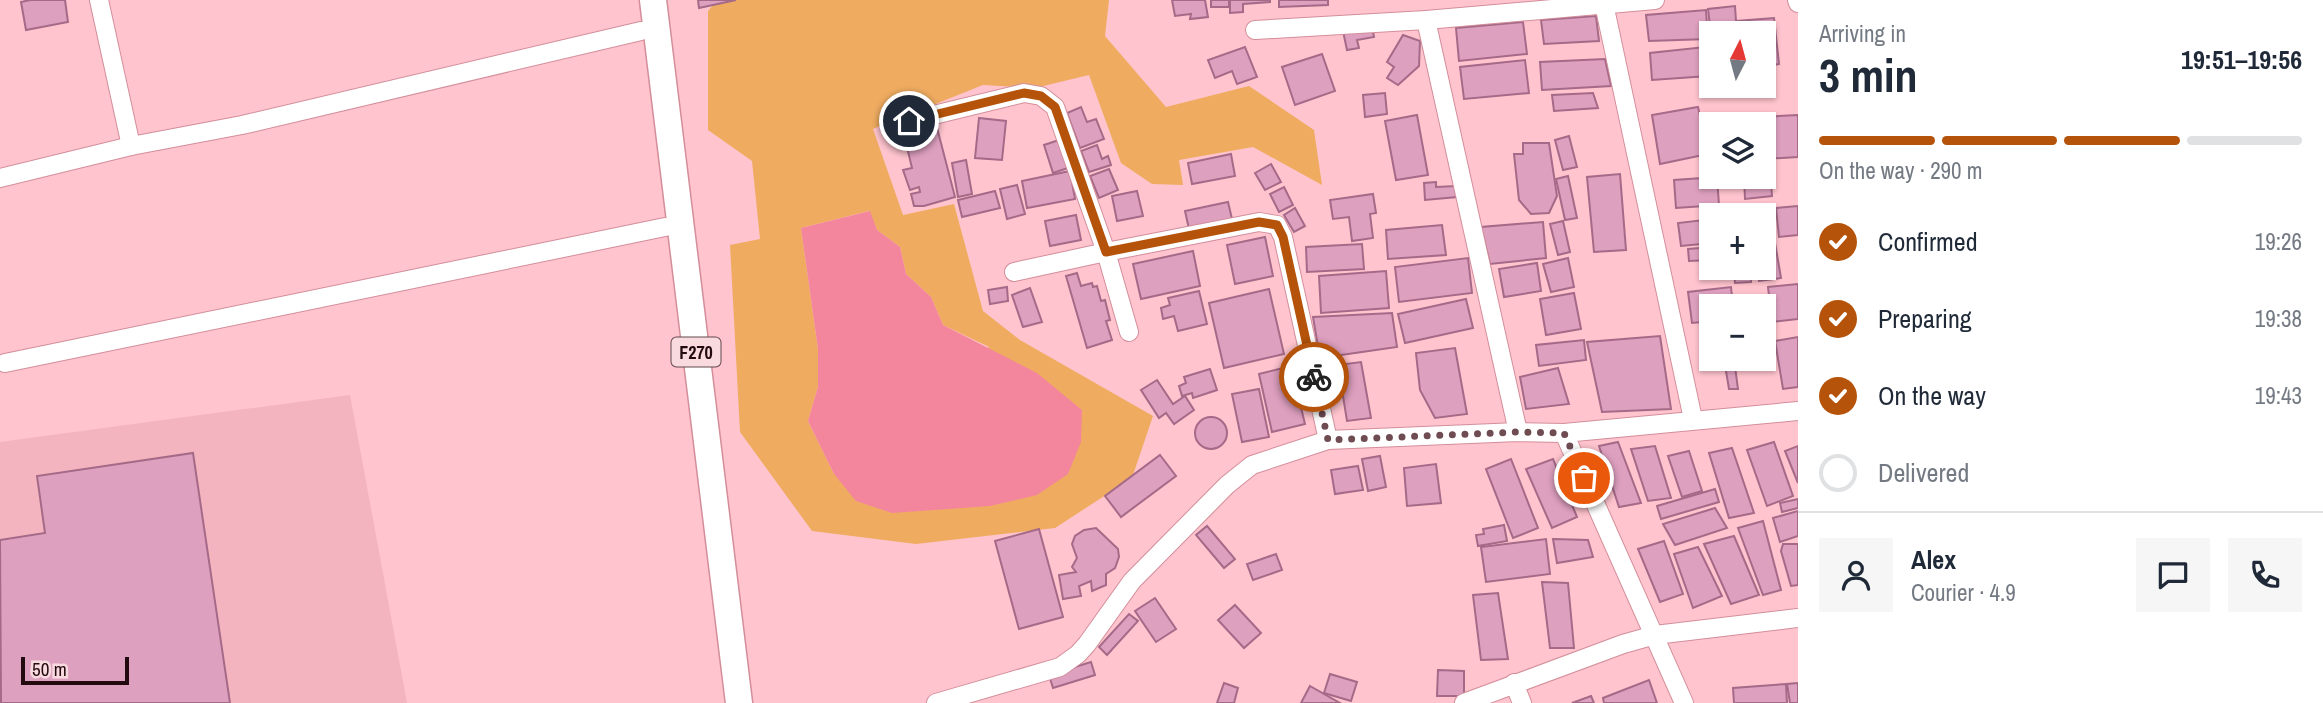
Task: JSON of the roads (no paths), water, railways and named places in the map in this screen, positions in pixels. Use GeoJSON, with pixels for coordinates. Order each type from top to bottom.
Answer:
{"type":"FeatureCollection","features":[{"type":"Feature","properties":{"kind":"main road","name":"F270"},"geometry":{"type":"LineString","coordinates":[[637,0],[722,703]]}},
{"type":"Feature","properties":{"kind":"main road","name":"F270"},"geometry":{"type":"LineString","coordinates":[[653,0],[739,703]]}},
{"type":"Feature","properties":{"kind":"street"},"geometry":{"type":"LineString","coordinates":[[99,0],[131,146]]}},
{"type":"Feature","properties":{"kind":"street"},"geometry":{"type":"LineString","coordinates":[[1255,30],[1426,20],[1655,0]]}},
{"type":"Feature","properties":{"kind":"street"},"geometry":{"type":"LineString","coordinates":[[1604,4],[1693,419]]}},
{"type":"Feature","properties":{"kind":"street"},"geometry":{"type":"LineString","coordinates":[[1426,20],[1518,432]]}},
{"type":"Feature","properties":{"kind":"street"},"geometry":{"type":"LineString","coordinates":[[0,178],[131,146],[242,125],[641,31]]}},
{"type":"Feature","properties":{"kind":"street"},"geometry":{"type":"LineString","coordinates":[[909,121],[1024,93],[1041,96],[1055,107],[1106,252],[1129,332]]}},
{"type":"Feature","properties":{"kind":"street"},"geometry":{"type":"LineString","coordinates":[[1014,272],[1259,222],[1277,225],[1283,237],[1328,440]]}},
{"type":"Feature","properties":{"kind":"street"},"geometry":{"type":"LineString","coordinates":[[5,363],[665,227]]}},
{"type":"Feature","properties":{"kind":"street"},"geometry":{"type":"LineString","coordinates":[[936,703],[1060,667],[1078,654],[1132,581],[1227,485],[1252,465],[1328,440],[1518,432],[1564,433],[1798,411]]}},
{"type":"Feature","properties":{"kind":"street"},"geometry":{"type":"LineString","coordinates":[[1564,433],[1684,703]]}},
{"type":"Feature","properties":{"kind":"street"},"geometry":{"type":"LineString","coordinates":[[1464,703],[1655,635],[1798,618]]}},
{"type":"Feature","properties":{"kind":"street"},"geometry":{"type":"LineString","coordinates":[[1514,683],[1522,703]]}}]}
